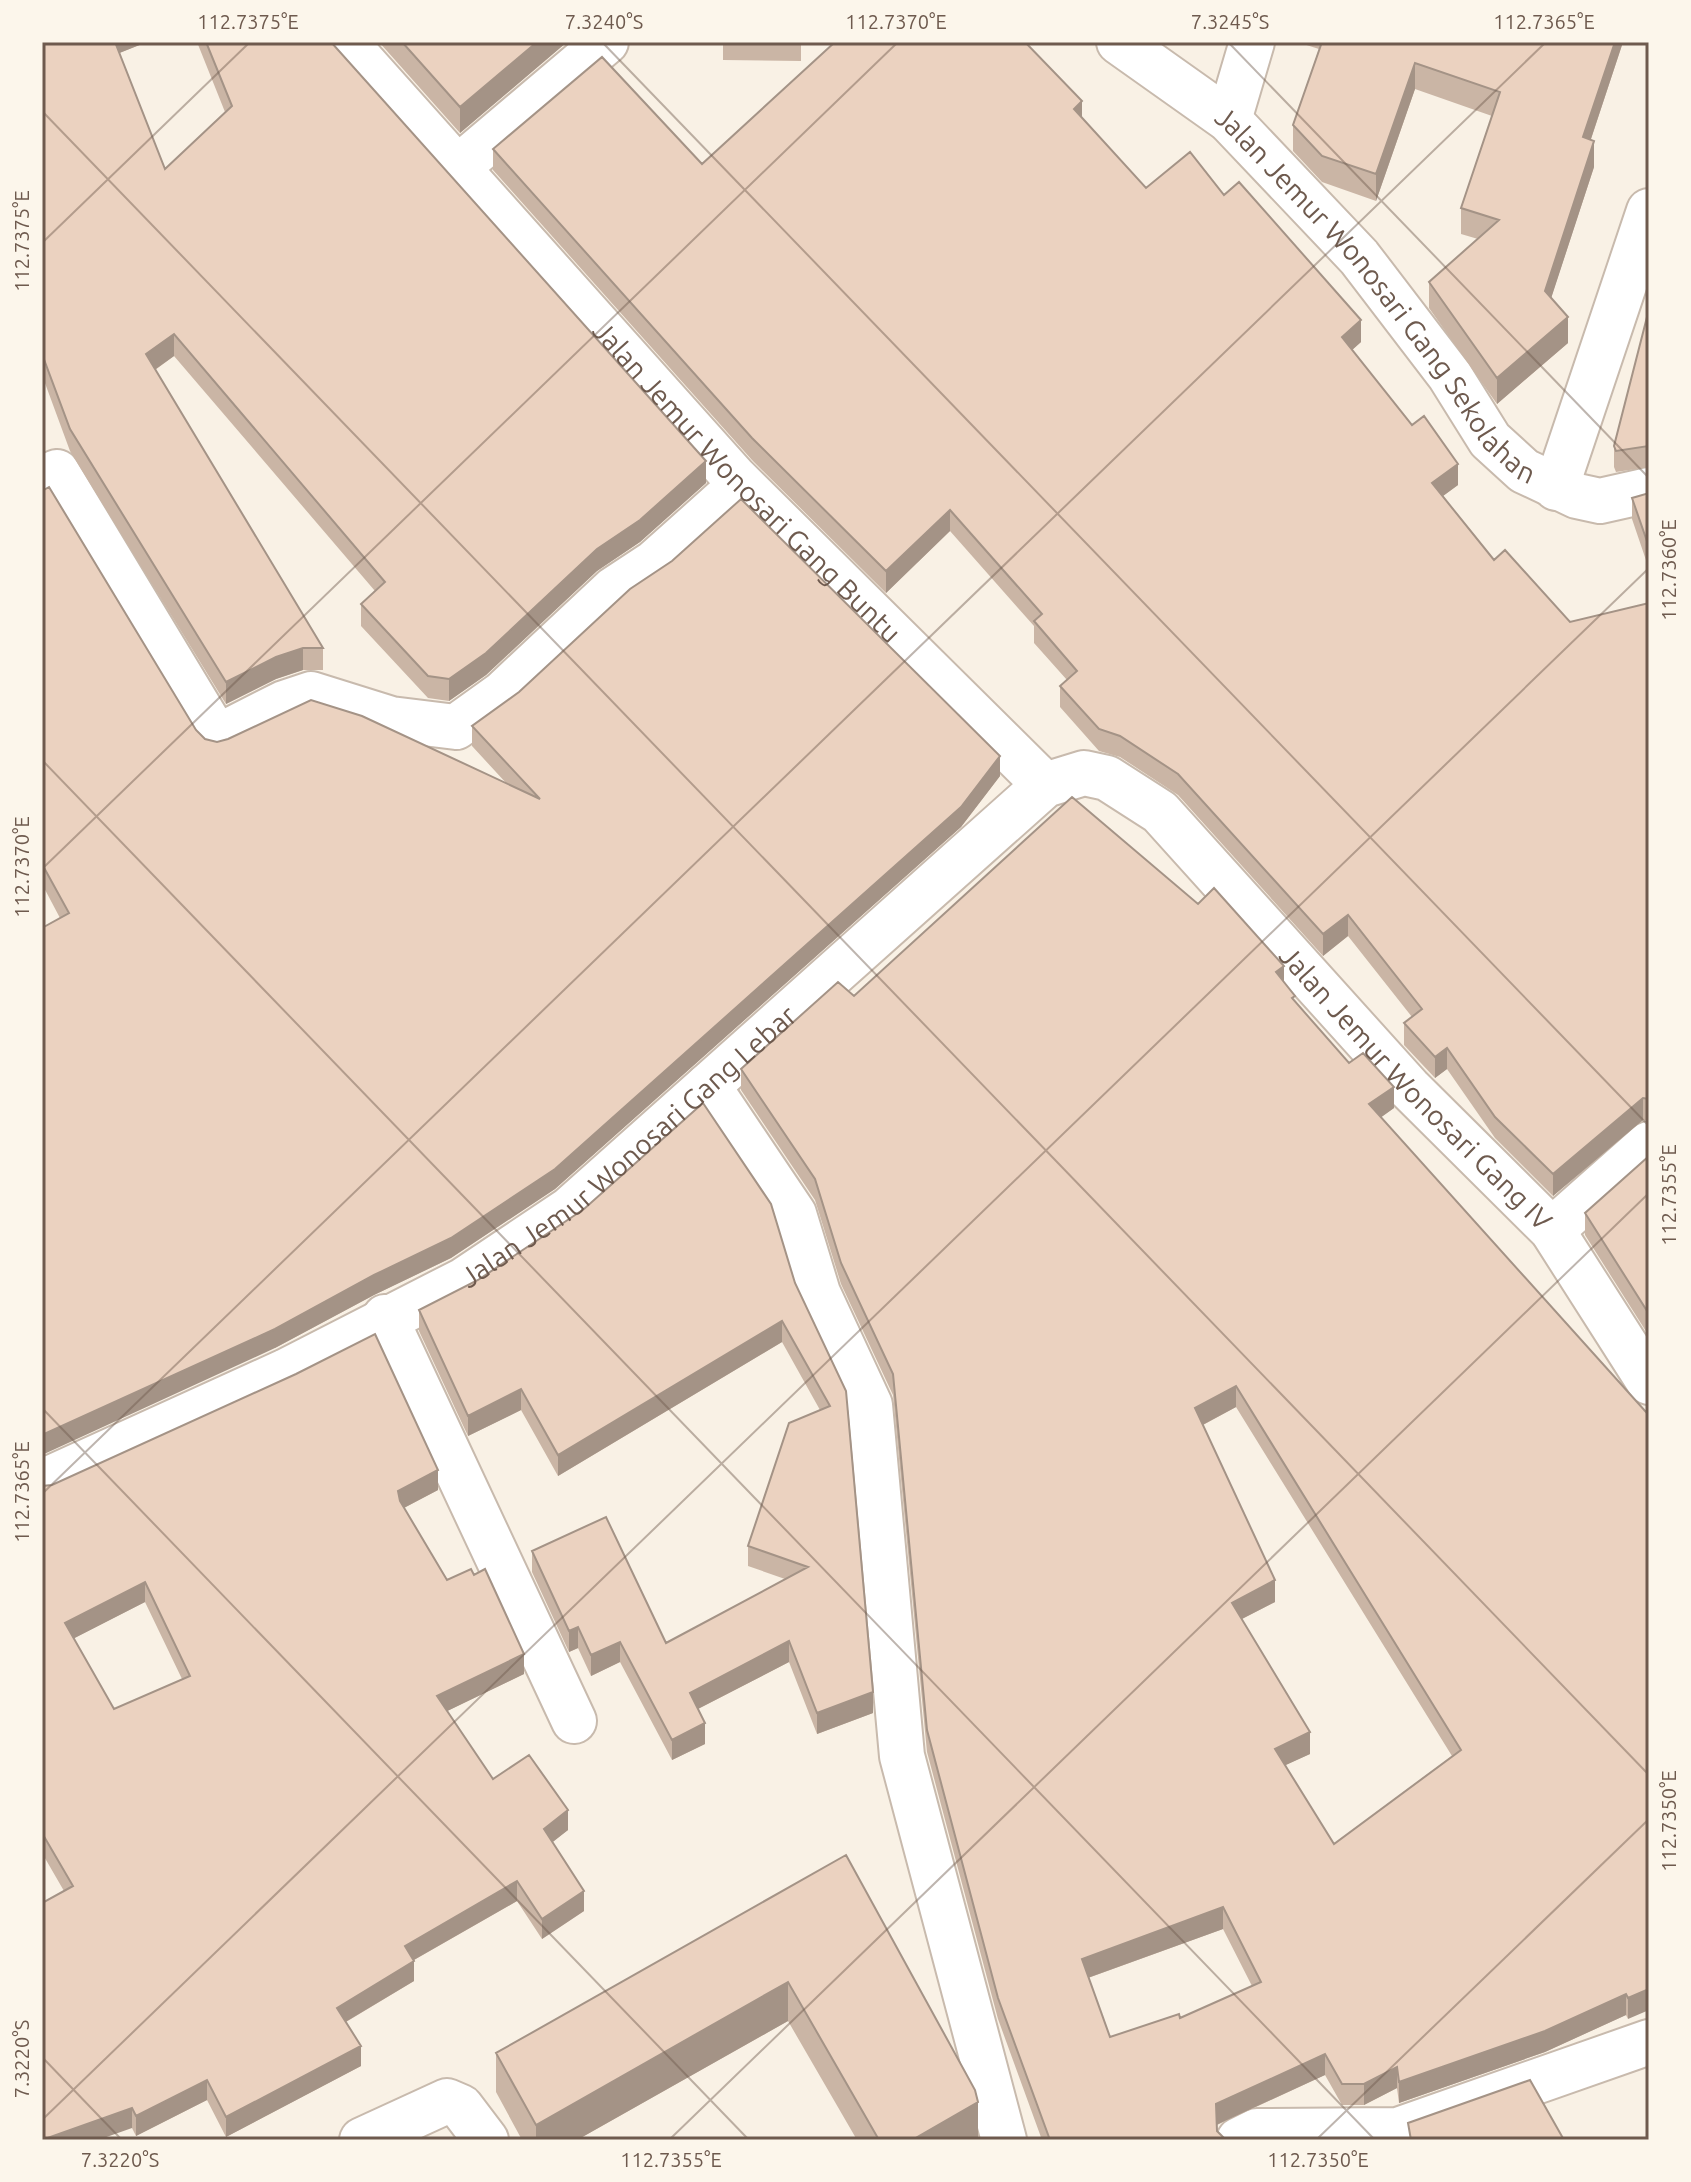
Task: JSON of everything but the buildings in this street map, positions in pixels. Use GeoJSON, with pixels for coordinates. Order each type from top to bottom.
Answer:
{"type":"FeatureCollection","features":[{"type":"Feature","properties":{"kind":"street","name":"Jalan Jemur Wonosari Gang Buntu"},"geometry":{"type":"LineString","coordinates":[[345,42],[741,485],[1045,785]]}},
{"type":"Feature","properties":{"kind":"street"},"geometry":{"type":"LineString","coordinates":[[456,169],[606,42]]}},
{"type":"Feature","properties":{"kind":"street","name":"Jalan Jemur Wonosari Gang Sekolahan"},"geometry":{"type":"LineString","coordinates":[[1119,42],[1229,120],[1359,257],[1450,376],[1490,440],[1524,471],[1556,488],[1600,501],[1649,490]]}},
{"type":"Feature","properties":{"kind":"street"},"geometry":{"type":"LineString","coordinates":[[1229,120],[1252,42]]}},
{"type":"Feature","properties":{"kind":"street"},"geometry":{"type":"LineString","coordinates":[[1556,488],[1649,211]]}},
{"type":"Feature","properties":{"kind":"street"},"geometry":{"type":"LineString","coordinates":[[42,479],[57,472],[217,737],[284,703],[311,694],[391,719],[456,727],[502,694],[614,589],[655,562],[741,485]]}},
{"type":"Feature","properties":{"kind":"street","name":"Jalan Jemur Wonosari Gang Lebar"},"geometry":{"type":"LineString","coordinates":[[42,1482],[286,1371],[385,1317],[464,1280],[535,1235],[570,1209],[1045,785],[1084,773],[1096,775],[1107,778],[1160,812]]}},
{"type":"Feature","properties":{"kind":"street","name":"Jalan Jemur Wonosari Gang IV"},"geometry":{"type":"LineString","coordinates":[[1160,812],[1409,1088],[1552,1230],[1649,1382]]}},
{"type":"Feature","properties":{"kind":"street"},"geometry":{"type":"LineString","coordinates":[[708,1086],[794,1214],[818,1293],[870,1405],[902,1756],[1004,2140]]}},
{"type":"Feature","properties":{"kind":"street"},"geometry":{"type":"LineString","coordinates":[[1552,1230],[1649,1144]]}},
{"type":"Feature","properties":{"kind":"street"},"geometry":{"type":"LineString","coordinates":[[385,1317],[574,1721]]}},
{"type":"Feature","properties":{"kind":"street"},"geometry":{"type":"LineString","coordinates":[[1239,2140],[1257,2131],[1398,2130],[1649,2042]]}},
{"type":"Feature","properties":{"kind":"street"},"geometry":{"type":"LineString","coordinates":[[362,2140],[447,2101],[461,2107],[486,2140]]}}]}
